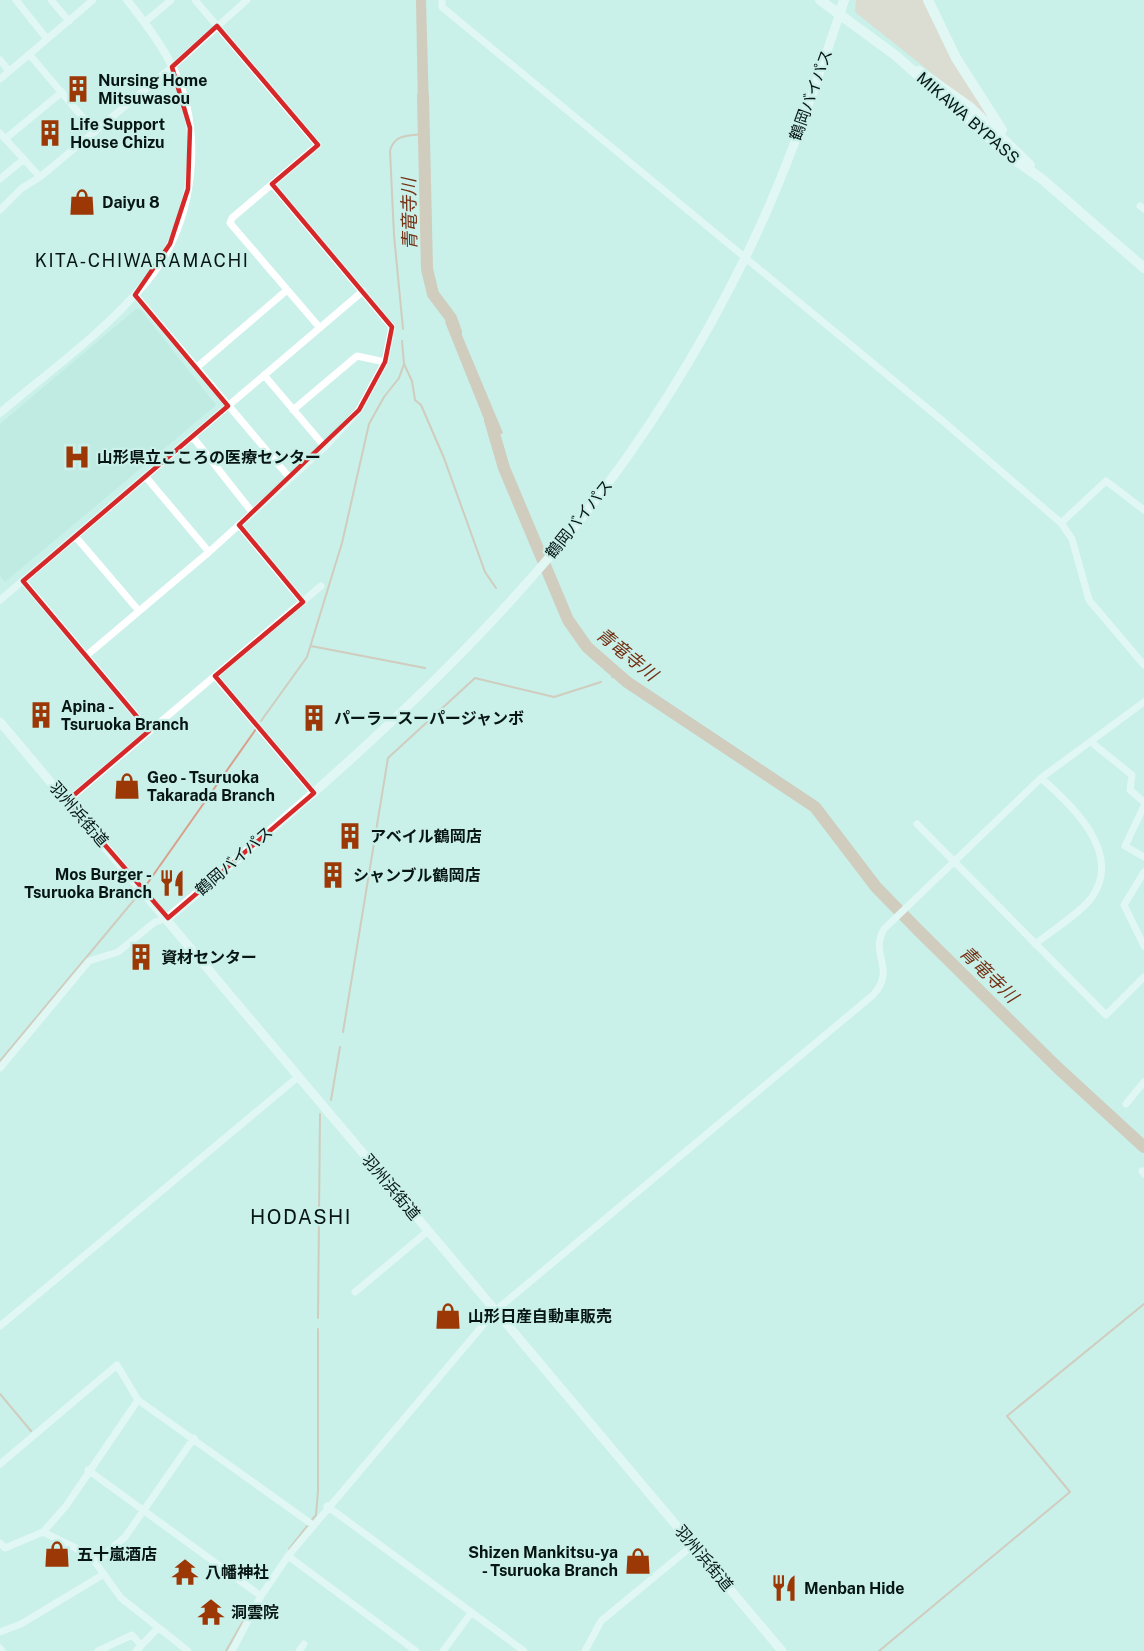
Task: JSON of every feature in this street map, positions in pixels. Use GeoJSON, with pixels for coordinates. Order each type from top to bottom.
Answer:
{"type":"FeatureCollection","features":[{"type":"Feature","properties":{"kind":"highway"},"geometry":{"type":"LineString","coordinates":[[820,0],[840,13]]}},
{"type":"Feature","properties":{"kind":"highway"},"geometry":{"type":"LineString","coordinates":[[831,0],[840,13]]}},
{"type":"Feature","properties":{"kind":"highway"},"geometry":{"type":"LineString","coordinates":[[840,13],[844,0]]}},
{"type":"Feature","properties":{"kind":"highway"},"geometry":{"type":"LineString","coordinates":[[928,0],[956,58],[1013,146]]}},
{"type":"Feature","properties":{"kind":"highway","name":"MIKAWA BYPASS"},"geometry":{"type":"LineString","coordinates":[[840,13],[895,56],[1008,155],[1042,179],[1144,268]]}},
{"type":"Feature","properties":{"kind":"highway","name":"MIKAWA BYPASS"},"geometry":{"type":"LineString","coordinates":[[895,56],[951,92],[1013,146],[1042,179]]}},
{"type":"Feature","properties":{"kind":"main road","name":"鶴岡バイパス"},"geometry":{"type":"LineString","coordinates":[[168,918],[314,793],[420,692],[532,576],[567,536],[619,469],[696,347],[745,259],[804,119],[840,13]]}},
{"type":"Feature","properties":{"kind":"main road","name":"羽州浜街道"},"geometry":{"type":"LineString","coordinates":[[0,722],[168,918],[298,1077],[782,1651]]}},
{"type":"Feature","properties":{"kind":"street"},"geometry":{"type":"LineString","coordinates":[[16,0],[47,39]]}},
{"type":"Feature","properties":{"kind":"street"},"geometry":{"type":"LineString","coordinates":[[51,0],[69,21]]}},
{"type":"Feature","properties":{"kind":"street"},"geometry":{"type":"LineString","coordinates":[[0,79],[93,0]]}},
{"type":"Feature","properties":{"kind":"street"},"geometry":{"type":"LineString","coordinates":[[0,412],[135,295],[156,269],[170,244],[188,189],[190,128],[187,109],[172,67],[145,22],[127,0]]}},
{"type":"Feature","properties":{"kind":"street"},"geometry":{"type":"LineString","coordinates":[[145,22],[171,0]]}},
{"type":"Feature","properties":{"kind":"street"},"geometry":{"type":"LineString","coordinates":[[195,0],[318,145],[232,218],[230,223],[320,328]]}},
{"type":"Feature","properties":{"kind":"street"},"geometry":{"type":"LineString","coordinates":[[0,210],[22,188],[40,177],[95,132],[247,0]]}},
{"type":"Feature","properties":{"kind":"street"},"geometry":{"type":"LineString","coordinates":[[442,0],[442,7],[949,427],[1061,523],[1071,539],[1089,600],[1144,665]]}},
{"type":"Feature","properties":{"kind":"street"},"geometry":{"type":"LineString","coordinates":[[29,54],[95,132]]}},
{"type":"Feature","properties":{"kind":"street"},"geometry":{"type":"LineString","coordinates":[[0,60],[9,71]]}},
{"type":"Feature","properties":{"kind":"street"},"geometry":{"type":"LineString","coordinates":[[40,177],[2,136],[62,92]]}},
{"type":"Feature","properties":{"kind":"street"},"geometry":{"type":"LineString","coordinates":[[0,179],[24,159]]}},
{"type":"Feature","properties":{"kind":"street"},"geometry":{"type":"LineString","coordinates":[[86,656],[209,552],[324,447],[360,410],[384,362],[392,327],[272,184]]}},
{"type":"Feature","properties":{"kind":"street"},"geometry":{"type":"LineString","coordinates":[[196,368],[287,290]]}},
{"type":"Feature","properties":{"kind":"street"},"geometry":{"type":"LineString","coordinates":[[0,600],[363,291]]}},
{"type":"Feature","properties":{"kind":"street"},"geometry":{"type":"LineString","coordinates":[[135,295],[289,477]]}},
{"type":"Feature","properties":{"kind":"street"},"geometry":{"type":"LineString","coordinates":[[293,410],[357,356],[384,362]]}},
{"type":"Feature","properties":{"kind":"street"},"geometry":{"type":"LineString","coordinates":[[264,375],[324,447]]}},
{"type":"Feature","properties":{"kind":"street"},"geometry":{"type":"LineString","coordinates":[[192,436],[252,512]]}},
{"type":"Feature","properties":{"kind":"street"},"geometry":{"type":"LineString","coordinates":[[145,477],[209,552]]}},
{"type":"Feature","properties":{"kind":"street"},"geometry":{"type":"LineString","coordinates":[[1061,523],[1106,481],[1144,510]]}},
{"type":"Feature","properties":{"kind":"street"},"geometry":{"type":"LineString","coordinates":[[238,525],[303,602]]}},
{"type":"Feature","properties":{"kind":"street"},"geometry":{"type":"LineString","coordinates":[[75,536],[139,611]]}},
{"type":"Feature","properties":{"kind":"street"},"geometry":{"type":"LineString","coordinates":[[23,580],[149,731]]}},
{"type":"Feature","properties":{"kind":"street"},"geometry":{"type":"LineString","coordinates":[[67,801],[321,586]]}},
{"type":"Feature","properties":{"kind":"street"},"geometry":{"type":"LineString","coordinates":[[215,676],[314,793]]}},
{"type":"Feature","properties":{"kind":"street"},"geometry":{"type":"LineString","coordinates":[[232,1651],[259,1594],[311,1523],[495,1311],[873,995],[880,987],[885,974],[879,952],[880,936],[897,916],[956,862],[1041,778],[1144,702]]}},
{"type":"Feature","properties":{"kind":"street"},"geometry":{"type":"LineString","coordinates":[[1090,742],[1132,775],[1130,790],[1144,804],[1125,846],[1144,857]]}},
{"type":"Feature","properties":{"kind":"street"},"geometry":{"type":"LineString","coordinates":[[1035,944],[1092,898],[1102,872],[1097,842],[1074,807],[1041,778]]}},
{"type":"Feature","properties":{"kind":"street"},"geometry":{"type":"LineString","coordinates":[[917,824],[1106,1015],[1144,976]]}},
{"type":"Feature","properties":{"kind":"street"},"geometry":{"type":"LineString","coordinates":[[1144,872],[1124,905],[1144,946]]}},
{"type":"Feature","properties":{"kind":"street"},"geometry":{"type":"LineString","coordinates":[[0,1068],[89,961],[118,952],[155,922],[168,918]]}},
{"type":"Feature","properties":{"kind":"street"},"geometry":{"type":"LineString","coordinates":[[0,1326],[298,1077]]}},
{"type":"Feature","properties":{"kind":"street"},"geometry":{"type":"LineString","coordinates":[[1126,1104],[1144,1082]]}},
{"type":"Feature","properties":{"kind":"street"},"geometry":{"type":"LineString","coordinates":[[355,1292],[428,1231]]}},
{"type":"Feature","properties":{"kind":"street"},"geometry":{"type":"LineString","coordinates":[[0,1464],[117,1365],[138,1400],[311,1523]]}},
{"type":"Feature","properties":{"kind":"street"},"geometry":{"type":"LineString","coordinates":[[0,1543],[6,1548],[43,1532],[66,1506],[88,1470],[138,1400]]}},
{"type":"Feature","properties":{"kind":"street"},"geometry":{"type":"LineString","coordinates":[[96,1562],[125,1537],[194,1438]]}},
{"type":"Feature","properties":{"kind":"street"},"geometry":{"type":"LineString","coordinates":[[88,1470],[259,1594]]}},
{"type":"Feature","properties":{"kind":"street"},"geometry":{"type":"LineString","coordinates":[[327,1506],[524,1651]]}},
{"type":"Feature","properties":{"kind":"street"},"geometry":{"type":"LineString","coordinates":[[43,1532],[90,1555],[121,1598],[188,1651]]}},
{"type":"Feature","properties":{"kind":"street"},"geometry":{"type":"LineString","coordinates":[[585,1651],[601,1621],[693,1545]]}},
{"type":"Feature","properties":{"kind":"street"},"geometry":{"type":"LineString","coordinates":[[288,1556],[416,1651]]}},
{"type":"Feature","properties":{"kind":"street"},"geometry":{"type":"LineString","coordinates":[[0,1632],[30,1618],[104,1574]]}},
{"type":"Feature","properties":{"kind":"street"},"geometry":{"type":"LineString","coordinates":[[443,1651],[471,1613]]}},
{"type":"Feature","properties":{"kind":"street"},"geometry":{"type":"LineString","coordinates":[[98,1651],[132,1635],[138,1648],[158,1628]]}},
{"type":"Feature","properties":{"kind":"street"},"geometry":{"type":"LineString","coordinates":[[299,1651],[304,1644]]}},
{"type":"Feature","properties":{"kind":"highlighted area"},"geometry":{"type":"Polygon","coordinates":[[[217,26],[318,145],[272,184],[392,327],[385,362],[359,410],[239,525],[303,602],[215,676],[314,793],[168,918],[67,801],[149,731],[23,581],[228,406],[135,295],[170,244],[188,189],[190,128],[172,67],[217,26]]]}},
{"type":"Feature","properties":{"kind":"shaded area"},"geometry":{"type":"Polygon","coordinates":[[[416,0],[426,0],[429,110],[418,111],[416,0]]]}},
{"type":"Feature","properties":{"kind":"shaded area"},"geometry":{"type":"Polygon","coordinates":[[[856,0],[925,0],[988,118],[855,12],[856,0]]]}},
{"type":"Feature","properties":{"kind":"shaded area","name":"山形県立こころの医療センター"},"geometry":{"type":"Polygon","coordinates":[[[136,309],[140,309],[216,405],[5,582],[0,576],[0,424],[136,309]]]}},
{"type":"Feature","properties":{"kind":"shaded area"},"geometry":{"type":"Polygon","coordinates":[[[454,316],[503,433],[492,439],[445,322],[454,316]]]}},
{"type":"Feature","properties":{"kind":"waterway","name":"青竜寺川"},"geometry":{"type":"LineString","coordinates":[[423,96],[427,269],[433,294],[451,318],[456,332]]}},
{"type":"Feature","properties":{"kind":"waterway"},"geometry":{"type":"LineString","coordinates":[[403,329],[394,235],[390,151],[398,139],[424,134]]}},
{"type":"Feature","properties":{"kind":"waterway"},"geometry":{"type":"LineString","coordinates":[[402,341],[404,364],[412,381],[415,400],[421,405],[444,458],[485,572],[496,588]]}},
{"type":"Feature","properties":{"kind":"waterway"},"geometry":{"type":"LineString","coordinates":[[261,721],[307,657],[342,543],[369,424],[384,397],[399,378],[404,364]]}},
{"type":"Feature","properties":{"kind":"waterway","name":"青竜寺川"},"geometry":{"type":"LineString","coordinates":[[490,420],[504,468],[568,620],[587,647],[627,682],[815,807],[876,887],[1058,1068],[1144,1147]]}},
{"type":"Feature","properties":{"kind":"waterway"},"geometry":{"type":"LineString","coordinates":[[311,646],[425,668]]}},
{"type":"Feature","properties":{"kind":"waterway","name":"青竜寺川"},"geometry":{"type":"LineString","coordinates":[[612,677],[618,675]]}},
{"type":"Feature","properties":{"kind":"waterway"},"geometry":{"type":"LineString","coordinates":[[343,1032],[388,758],[475,678],[554,697],[601,682]]}},
{"type":"Feature","properties":{"kind":"waterway"},"geometry":{"type":"LineString","coordinates":[[147,884],[256,729]]}},
{"type":"Feature","properties":{"kind":"waterway"},"geometry":{"type":"LineString","coordinates":[[0,1061],[139,894]]}},
{"type":"Feature","properties":{"kind":"waterway"},"geometry":{"type":"LineString","coordinates":[[331,1100],[340,1047]]}},
{"type":"Feature","properties":{"kind":"waterway"},"geometry":{"type":"LineString","coordinates":[[318,1318],[320,1114]]}},
{"type":"Feature","properties":{"kind":"waterway"},"geometry":{"type":"LineString","coordinates":[[879,1651],[1070,1492],[1007,1416],[1144,1304]]}},
{"type":"Feature","properties":{"kind":"waterway"},"geometry":{"type":"LineString","coordinates":[[311,1521],[316,1515],[318,1491],[318,1329]]}},
{"type":"Feature","properties":{"kind":"waterway"},"geometry":{"type":"LineString","coordinates":[[0,1394],[31,1431]]}},
{"type":"Feature","properties":{"kind":"waterway"},"geometry":{"type":"LineString","coordinates":[[289,1549],[308,1525]]}},
{"type":"Feature","properties":{"kind":"waterway"},"geometry":{"type":"LineString","coordinates":[[226,1651],[253,1604]]}},
{"type":"Feature","properties":{"kind":"place","name":"Nursing Home Mitsuwasou"},"geometry":{"type":"Point","coordinates":[78,89]}},
{"type":"Feature","properties":{"kind":"place","name":"Life Support House Chizu"},"geometry":{"type":"Point","coordinates":[50,133]}},
{"type":"Feature","properties":{"kind":"place","name":"Daiyu 8"},"geometry":{"type":"Point","coordinates":[82,202]}},
{"type":"Feature","properties":{"kind":"place","name":"山形県立こころの医療センター"},"geometry":{"type":"Point","coordinates":[77,457]}},
{"type":"Feature","properties":{"kind":"place","name":"Apina - Tsuruoka Branch"},"geometry":{"type":"Point","coordinates":[41,715]}},
{"type":"Feature","properties":{"kind":"place","name":"パーラースーパージャンボ"},"geometry":{"type":"Point","coordinates":[314,718]}},
{"type":"Feature","properties":{"kind":"place","name":"Geo - Tsuruoka Takarada Branch"},"geometry":{"type":"Point","coordinates":[127,786]}},
{"type":"Feature","properties":{"kind":"place","name":"アベイル鶴岡店"},"geometry":{"type":"Point","coordinates":[350,836]}},
{"type":"Feature","properties":{"kind":"place","name":"シャンブル鶴岡店"},"geometry":{"type":"Point","coordinates":[333,875]}},
{"type":"Feature","properties":{"kind":"place","name":"Mos Burger - Tsuruoka Branch"},"geometry":{"type":"Point","coordinates":[172,883]}},
{"type":"Feature","properties":{"kind":"place","name":"資材センター"},"geometry":{"type":"Point","coordinates":[141,957]}},
{"type":"Feature","properties":{"kind":"place","name":"山形日産自動車販売"},"geometry":{"type":"Point","coordinates":[448,1316]}},
{"type":"Feature","properties":{"kind":"place","name":"五十嵐酒店"},"geometry":{"type":"Point","coordinates":[57,1554]}},
{"type":"Feature","properties":{"kind":"place","name":"Shizen Mankitsu-ya - Tsuruoka Branch"},"geometry":{"type":"Point","coordinates":[638,1561]}},
{"type":"Feature","properties":{"kind":"place","name":"八幡神社"},"geometry":{"type":"Point","coordinates":[185,1572]}},
{"type":"Feature","properties":{"kind":"place","name":"Menban Hide"},"geometry":{"type":"Point","coordinates":[784,1588]}},
{"type":"Feature","properties":{"kind":"place","name":"洞雲院"},"geometry":{"type":"Point","coordinates":[211,1612]}},
{"type":"Feature","properties":{"kind":"district","name":"KITA-CHIWARAMACHI"},"geometry":{"type":"Point","coordinates":[142,260]}},
{"type":"Feature","properties":{"kind":"district","name":"HODASHI"},"geometry":{"type":"Point","coordinates":[301,1217]}}]}
